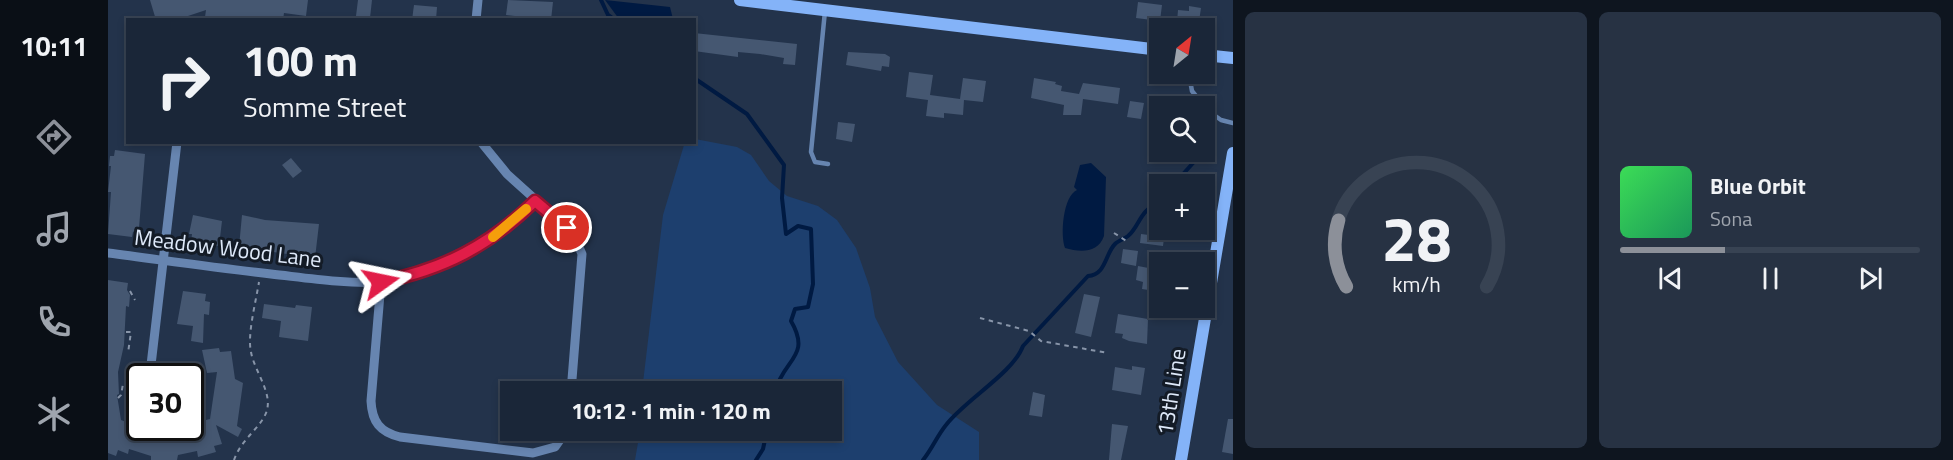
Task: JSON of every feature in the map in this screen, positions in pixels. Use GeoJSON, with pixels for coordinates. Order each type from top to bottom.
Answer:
{"type":"FeatureCollection","features":[{"type":"Feature","properties":{"kind":"main road"},"geometry":{"type":"LineString","coordinates":[[740,0],[1149,49]]}},
{"type":"Feature","properties":{"kind":"main road"},"geometry":{"type":"LineString","coordinates":[[1215,56],[1233,58]]}},
{"type":"Feature","properties":{"kind":"main road","name":"13th Line"},"geometry":{"type":"LineString","coordinates":[[1181,460],[1233,153]]}},
{"type":"Feature","properties":{"kind":"street"},"geometry":{"type":"LineString","coordinates":[[476,18],[478,0]]}},
{"type":"Feature","properties":{"kind":"street"},"geometry":{"type":"LineString","coordinates":[[151,363],[177,144]]}},
{"type":"Feature","properties":{"kind":"street"},"geometry":{"type":"LineString","coordinates":[[482,144],[493,160],[574,236],[582,254],[572,381]]}},
{"type":"Feature","properties":{"kind":"street","name":"Meadow Wood Lane"},"geometry":{"type":"LineString","coordinates":[[108,253],[260,273],[381,282],[440,266],[466,254],[515,221],[535,201]]}},
{"type":"Feature","properties":{"kind":"street"},"geometry":{"type":"LineString","coordinates":[[381,282],[371,401],[374,421],[383,431],[400,437],[533,453],[555,447],[559,441]]}},
{"type":"Feature","properties":{"kind":"lane"},"geometry":{"type":"LineString","coordinates":[[825,10],[811,152],[815,162],[828,164]]}},
{"type":"Feature","properties":{"kind":"lane"},"geometry":{"type":"LineString","coordinates":[[1215,115],[1221,120],[1233,123]]}},
{"type":"Feature","properties":{"kind":"path"},"geometry":{"type":"LineString","coordinates":[[1114,233],[1128,242]]}},
{"type":"Feature","properties":{"kind":"path"},"geometry":{"type":"LineString","coordinates":[[234,460],[243,440],[262,420],[268,409],[267,396],[250,350],[260,273]]}},
{"type":"Feature","properties":{"kind":"path"},"geometry":{"type":"LineString","coordinates":[[130,291],[135,300]]}},
{"type":"Feature","properties":{"kind":"path"},"geometry":{"type":"LineString","coordinates":[[980,318],[1029,332],[1041,341],[1108,353]]}},
{"type":"Feature","properties":{"kind":"path"},"geometry":{"type":"LineString","coordinates":[[126,332],[131,332],[128,353]]}},
{"type":"Feature","properties":{"kind":"path"},"geometry":{"type":"LineString","coordinates":[[118,398],[122,395],[123,384]]}},
{"type":"Feature","properties":{"kind":"shaded area"},"geometry":{"type":"Polygon","coordinates":[[[605,0],[670,7],[673,18],[618,18],[605,0]]]}},
{"type":"Feature","properties":{"kind":"shaded area"},"geometry":{"type":"Polygon","coordinates":[[[696,139],[737,147],[751,155],[769,181],[787,196],[818,206],[837,220],[856,248],[870,288],[875,317],[898,362],[937,405],[979,432],[979,460],[635,460],[638,441],[842,441],[842,381],[643,381],[663,215],[684,145],[696,144],[696,139]]]}},
{"type":"Feature","properties":{"kind":"shaded area"},"geometry":{"type":"Polygon","coordinates":[[[1091,163],[1106,177],[1104,236],[1093,249],[1082,251],[1065,248],[1063,226],[1066,208],[1072,194],[1077,190],[1074,187],[1080,165],[1091,163]]]}},
{"type":"Feature","properties":{"kind":"building"},"geometry":{"type":"Polygon","coordinates":[[[150,0],[308,0],[306,16],[284,13],[283,18],[210,18],[205,17],[206,10],[182,18],[155,18],[150,0]]]}},
{"type":"Feature","properties":{"kind":"building"},"geometry":{"type":"Polygon","coordinates":[[[358,0],[372,0],[370,18],[356,16],[358,0]]]}},
{"type":"Feature","properties":{"kind":"building"},"geometry":{"type":"Polygon","coordinates":[[[508,0],[553,2],[551,18],[506,15],[508,0]]]}},
{"type":"Feature","properties":{"kind":"building"},"geometry":{"type":"Polygon","coordinates":[[[1138,2],[1162,5],[1160,18],[1136,18],[1138,2]]]}},
{"type":"Feature","properties":{"kind":"building"},"geometry":{"type":"Polygon","coordinates":[[[414,5],[437,7],[436,18],[412,18],[414,5]]]}},
{"type":"Feature","properties":{"kind":"building"},"geometry":{"type":"Polygon","coordinates":[[[1189,6],[1201,8],[1200,18],[1177,18],[1178,10],[1189,11],[1189,6]]]}},
{"type":"Feature","properties":{"kind":"building"},"geometry":{"type":"Polygon","coordinates":[[[696,33],[797,44],[795,65],[783,64],[784,58],[760,54],[738,52],[738,57],[696,51],[696,33]]]}},
{"type":"Feature","properties":{"kind":"building"},"geometry":{"type":"Polygon","coordinates":[[[848,52],[885,54],[890,57],[889,67],[882,66],[881,71],[846,65],[848,52]]]}},
{"type":"Feature","properties":{"kind":"building"},"geometry":{"type":"Polygon","coordinates":[[[909,72],[933,75],[930,95],[960,99],[963,78],[986,81],[983,102],[964,100],[963,115],[944,113],[944,118],[926,116],[928,100],[906,97],[909,72]]]}},
{"type":"Feature","properties":{"kind":"building"},"geometry":{"type":"Polygon","coordinates":[[[1034,78],[1056,82],[1055,84],[1062,86],[1061,91],[1079,94],[1083,83],[1120,88],[1118,104],[1083,99],[1081,115],[1063,115],[1064,105],[1031,98],[1034,78]]]}},
{"type":"Feature","properties":{"kind":"building"},"geometry":{"type":"Polygon","coordinates":[[[1130,101],[1144,103],[1141,119],[1127,117],[1130,101]]]}},
{"type":"Feature","properties":{"kind":"building"},"geometry":{"type":"Polygon","coordinates":[[[838,122],[855,124],[852,142],[836,139],[838,122]]]}},
{"type":"Feature","properties":{"kind":"building"},"geometry":{"type":"Polygon","coordinates":[[[115,150],[145,154],[139,228],[133,232],[132,237],[108,234],[111,192],[108,192],[111,166],[109,166],[110,156],[114,156],[115,150]]]}},
{"type":"Feature","properties":{"kind":"building"},"geometry":{"type":"Polygon","coordinates":[[[291,158],[302,171],[293,178],[282,165],[291,158]]]}},
{"type":"Feature","properties":{"kind":"building"},"geometry":{"type":"Polygon","coordinates":[[[193,215],[222,221],[219,246],[191,243],[192,234],[189,234],[193,215]]]}},
{"type":"Feature","properties":{"kind":"building"},"geometry":{"type":"Polygon","coordinates":[[[242,215],[265,220],[319,224],[315,258],[239,247],[242,215]]]}},
{"type":"Feature","properties":{"kind":"building"},"geometry":{"type":"Polygon","coordinates":[[[1141,234],[1149,235],[1149,240],[1164,240],[1163,246],[1140,243],[1141,234]]]}},
{"type":"Feature","properties":{"kind":"building"},"geometry":{"type":"Polygon","coordinates":[[[1123,249],[1138,251],[1136,266],[1121,263],[1123,249]]]}},
{"type":"Feature","properties":{"kind":"building"},"geometry":{"type":"Polygon","coordinates":[[[1138,266],[1149,268],[1149,290],[1142,289],[1143,282],[1136,280],[1138,266]]]}},
{"type":"Feature","properties":{"kind":"building"},"geometry":{"type":"Polygon","coordinates":[[[108,280],[128,283],[127,290],[130,295],[129,307],[126,306],[124,345],[118,372],[119,394],[117,395],[121,420],[126,422],[126,441],[204,441],[204,420],[210,419],[217,372],[207,373],[202,350],[219,348],[220,352],[231,351],[235,379],[243,383],[237,426],[242,429],[238,437],[216,425],[222,444],[214,446],[216,452],[198,457],[197,451],[178,455],[177,460],[151,460],[151,456],[129,449],[128,454],[118,450],[116,456],[108,453],[108,280]]]}},
{"type":"Feature","properties":{"kind":"building"},"geometry":{"type":"Polygon","coordinates":[[[183,291],[206,294],[205,301],[210,302],[209,315],[204,314],[203,343],[191,341],[193,326],[177,324],[183,291]]]}},
{"type":"Feature","properties":{"kind":"building"},"geometry":{"type":"Polygon","coordinates":[[[1084,294],[1100,297],[1091,337],[1075,333],[1084,294]]]}},
{"type":"Feature","properties":{"kind":"building"},"geometry":{"type":"Polygon","coordinates":[[[264,304],[295,308],[296,305],[312,307],[308,341],[279,337],[281,321],[262,318],[264,304]]]}},
{"type":"Feature","properties":{"kind":"building"},"geometry":{"type":"Polygon","coordinates":[[[1118,314],[1148,319],[1147,344],[1129,341],[1122,338],[1123,334],[1115,333],[1118,314]]]}},
{"type":"Feature","properties":{"kind":"building"},"geometry":{"type":"Polygon","coordinates":[[[1132,366],[1145,368],[1141,395],[1112,390],[1115,367],[1132,370],[1132,366]]]}},
{"type":"Feature","properties":{"kind":"building"},"geometry":{"type":"Polygon","coordinates":[[[1033,392],[1045,395],[1042,417],[1029,415],[1033,392]]]}},
{"type":"Feature","properties":{"kind":"building"},"geometry":{"type":"Polygon","coordinates":[[[1228,419],[1233,419],[1233,454],[1222,452],[1228,419]]]}},
{"type":"Feature","properties":{"kind":"building"},"geometry":{"type":"Polygon","coordinates":[[[1112,424],[1128,426],[1121,460],[1109,460],[1112,424]]]}},
{"type":"Feature","properties":{"kind":"waterway"},"geometry":{"type":"LineString","coordinates":[[601,0],[608,15],[612,18]]}},
{"type":"Feature","properties":{"kind":"waterway"},"geometry":{"type":"LineString","coordinates":[[696,79],[747,114],[784,165],[782,198],[786,234],[798,226],[811,229],[813,284],[808,307],[795,309],[791,321],[797,333],[797,351],[779,381]]}},
{"type":"Feature","properties":{"kind":"waterway"},"geometry":{"type":"LineString","coordinates":[[1183,174],[1194,162]]}},
{"type":"Feature","properties":{"kind":"waterway"},"geometry":{"type":"LineString","coordinates":[[923,460],[954,416],[1009,366],[1023,346],[1088,276],[1094,275],[1102,268],[1115,244],[1132,232],[1149,208]]}},
{"type":"Feature","properties":{"kind":"waterway"},"geometry":{"type":"LineString","coordinates":[[756,460],[765,441]]}},
{"type":"Feature","properties":{"kind":"slow traffic"},"geometry":{"type":"LineString","coordinates":[[493,237],[515,221],[526,209]]}},
{"type":"Feature","properties":{"kind":"route"},"geometry":{"type":"LineString","coordinates":[[381,282],[440,266],[466,254],[515,221],[535,201],[567,228]]}}]}
